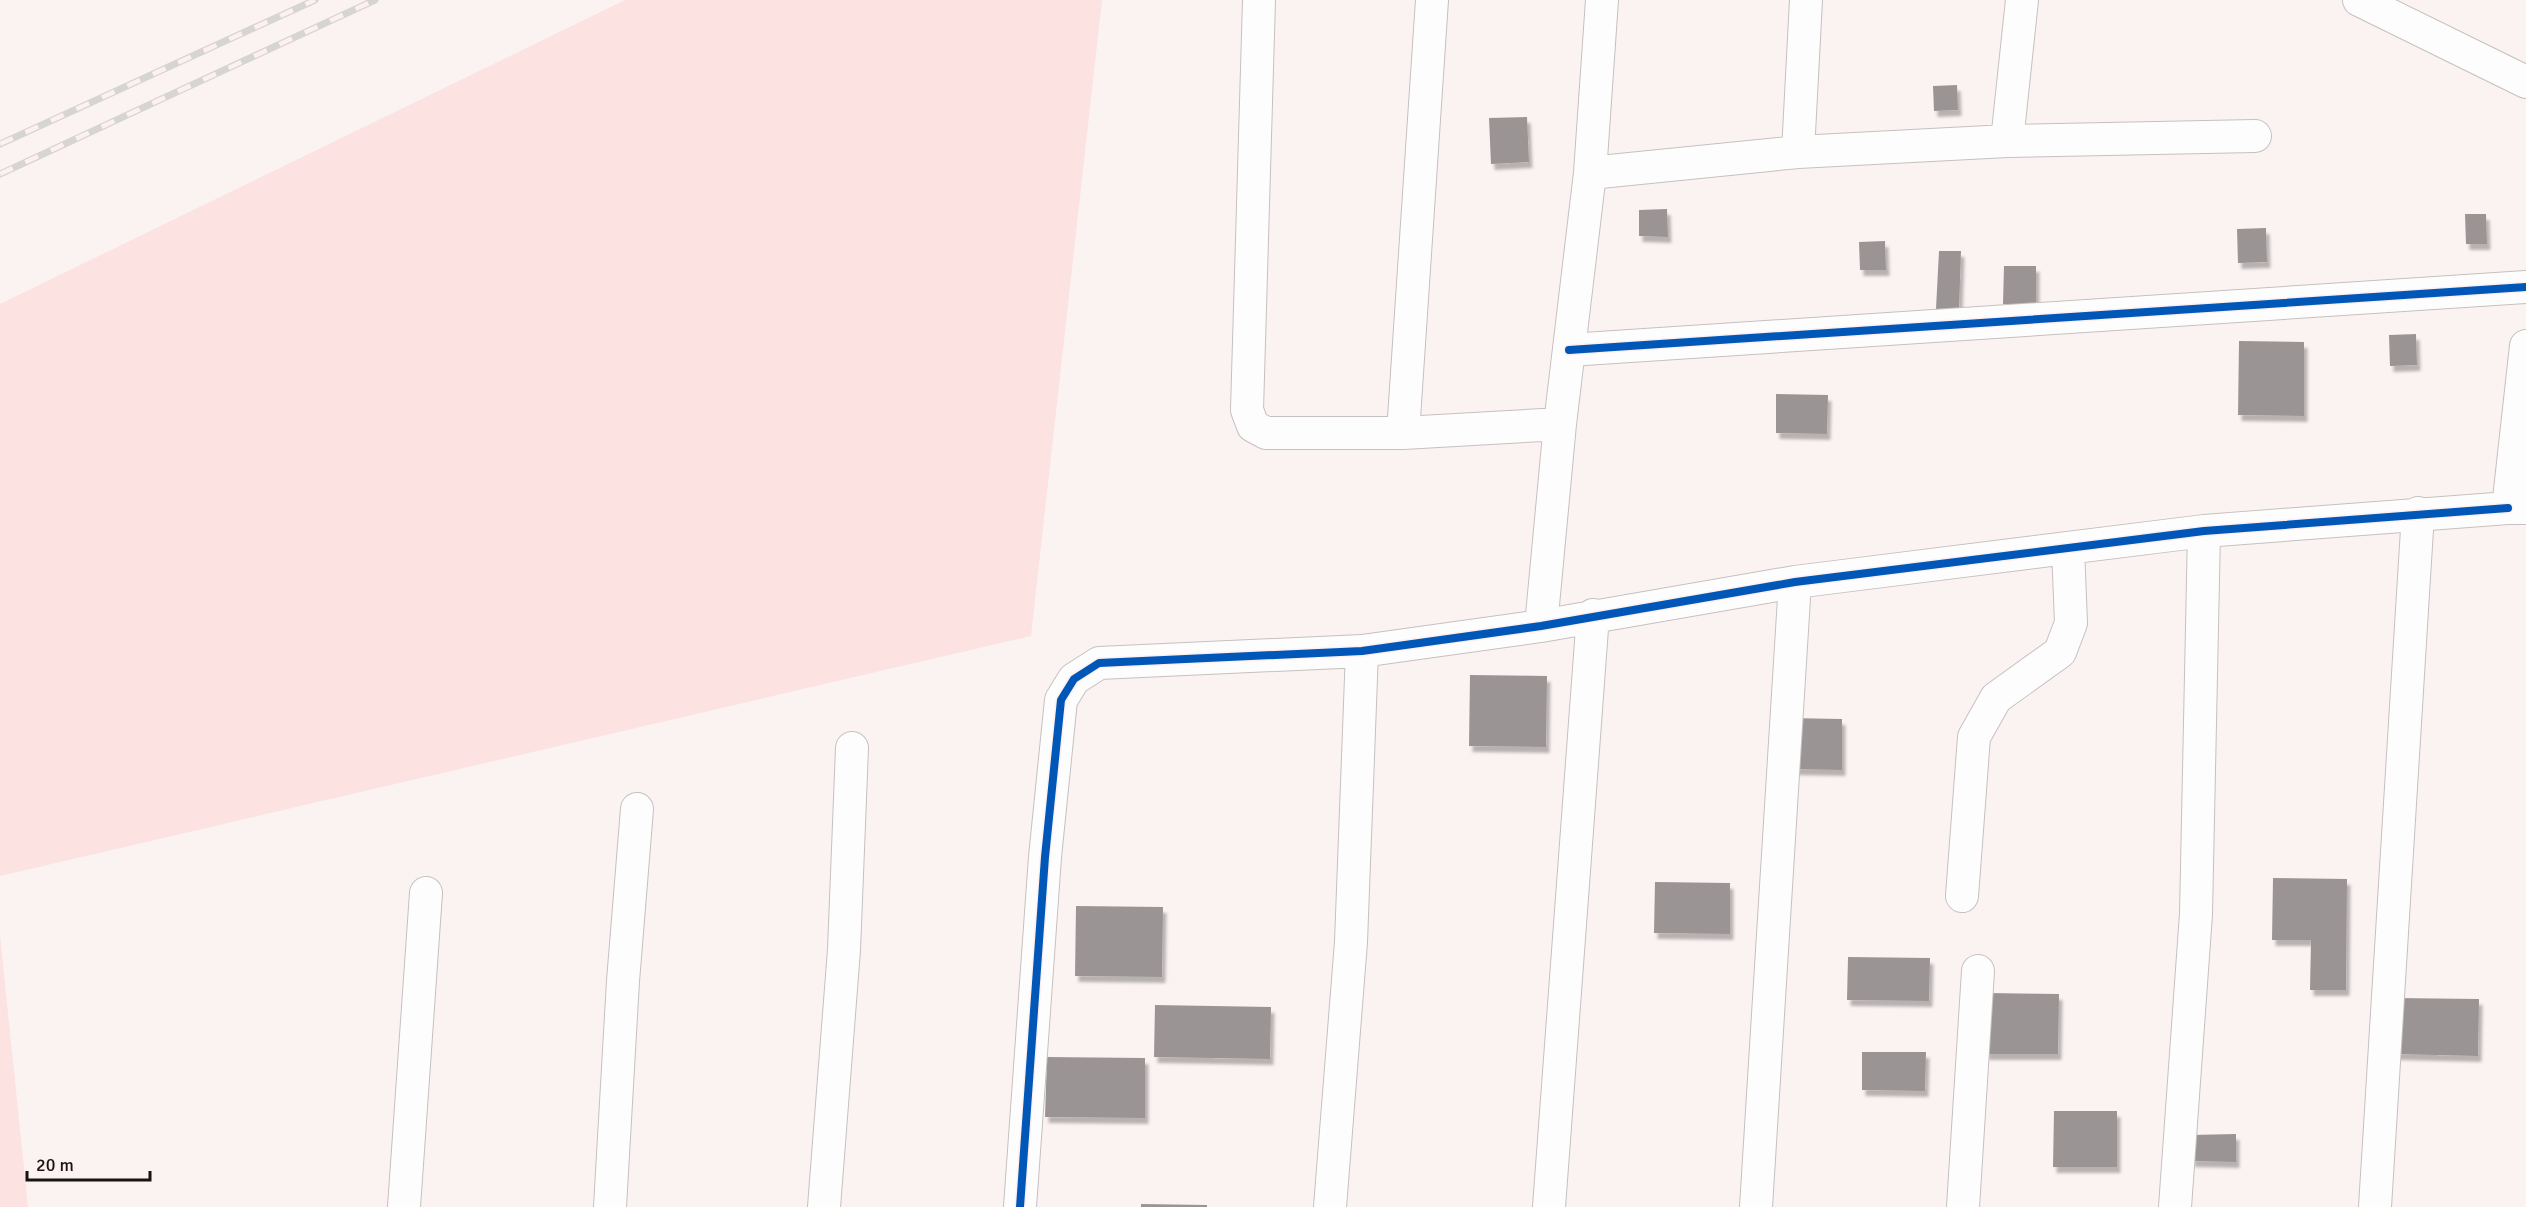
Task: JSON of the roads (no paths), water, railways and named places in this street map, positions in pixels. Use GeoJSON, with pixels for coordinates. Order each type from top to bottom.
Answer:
{"type":"FeatureCollection","features":[{"type":"Feature","properties":{"kind":"street"},"geometry":{"type":"LineString","coordinates":[[1259,0],[1246,410],[1253,426],[1266,433],[1403,433],[1560,424]]}},
{"type":"Feature","properties":{"kind":"street"},"geometry":{"type":"LineString","coordinates":[[1403,433],[1432,0]]}},
{"type":"Feature","properties":{"kind":"street"},"geometry":{"type":"LineString","coordinates":[[1541,626],[1560,424],[1590,173],[1602,0]]}},
{"type":"Feature","properties":{"kind":"street"},"geometry":{"type":"LineString","coordinates":[[1798,152],[1806,0]]}},
{"type":"Feature","properties":{"kind":"street"},"geometry":{"type":"LineString","coordinates":[[2007,141],[2022,0]]}},
{"type":"Feature","properties":{"kind":"street"},"geometry":{"type":"LineString","coordinates":[[2359,0],[2526,82]]}},
{"type":"Feature","properties":{"kind":"street"},"geometry":{"type":"LineString","coordinates":[[1590,173],[1798,152],[2007,141],[2255,136]]}},
{"type":"Feature","properties":{"kind":"street"},"geometry":{"type":"LineString","coordinates":[[1569,350],[2526,287]]}},
{"type":"Feature","properties":{"kind":"street"},"geometry":{"type":"LineString","coordinates":[[1020,1207],[1045,857],[1061,700],[1074,679],[1099,663],[1362,651],[1541,626],[1593,615],[1795,582],[2204,531],[2418,513],[2517,508],[2526,346]]}},
{"type":"Feature","properties":{"kind":"street"},"geometry":{"type":"LineString","coordinates":[[2375,1207],[2418,513]]}},
{"type":"Feature","properties":{"kind":"street"},"geometry":{"type":"LineString","coordinates":[[2175,1207],[2196,914],[2204,531]]}},
{"type":"Feature","properties":{"kind":"street"},"geometry":{"type":"LineString","coordinates":[[1962,896],[1974,737],[1996,698],[2060,652],[2072,623],[2068,548]]}},
{"type":"Feature","properties":{"kind":"street"},"geometry":{"type":"LineString","coordinates":[[1756,1207],[1795,582]]}},
{"type":"Feature","properties":{"kind":"street"},"geometry":{"type":"LineString","coordinates":[[1549,1207],[1593,615]]}},
{"type":"Feature","properties":{"kind":"street"},"geometry":{"type":"LineString","coordinates":[[1330,1207],[1351,942],[1362,651]]}},
{"type":"Feature","properties":{"kind":"street"},"geometry":{"type":"LineString","coordinates":[[824,1207],[844,950],[852,748]]}},
{"type":"Feature","properties":{"kind":"street"},"geometry":{"type":"LineString","coordinates":[[610,1207],[623,981],[638,809]]}},
{"type":"Feature","properties":{"kind":"street"},"geometry":{"type":"LineString","coordinates":[[404,1207],[426,893]]}},
{"type":"Feature","properties":{"kind":"street"},"geometry":{"type":"LineString","coordinates":[[1963,1207],[1978,971]]}},
{"type":"Feature","properties":{"kind":"railway"},"geometry":{"type":"LineString","coordinates":[[0,144],[315,0]]}},
{"type":"Feature","properties":{"kind":"railway"},"geometry":{"type":"LineString","coordinates":[[0,174],[375,0]]}}]}
